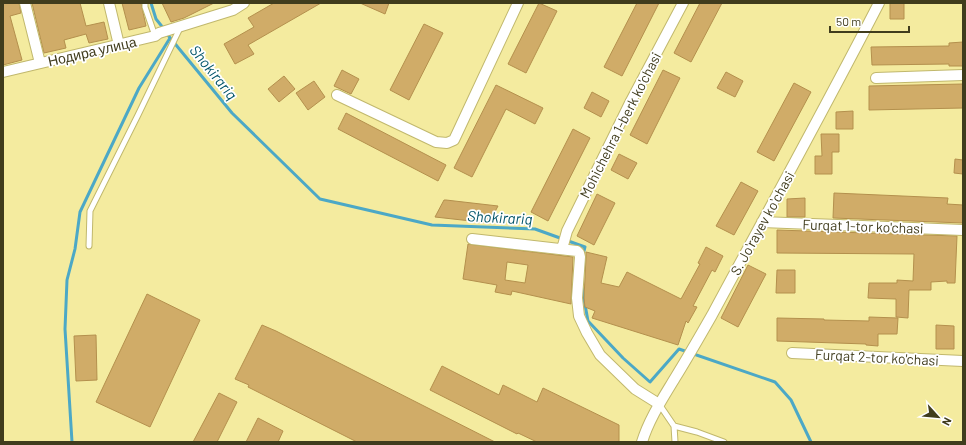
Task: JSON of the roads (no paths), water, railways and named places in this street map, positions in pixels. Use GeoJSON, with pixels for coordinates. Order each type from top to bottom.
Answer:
{"type":"FeatureCollection","features":[{"type":"Feature","properties":{"kind":"street"},"geometry":{"type":"LineString","coordinates":[[25,3],[40,63]]}},
{"type":"Feature","properties":{"kind":"street"},"geometry":{"type":"LineString","coordinates":[[109,3],[119,45]]}},
{"type":"Feature","properties":{"kind":"street","name":"Нодира улица"},"geometry":{"type":"LineString","coordinates":[[3,72],[119,45],[157,34],[232,6],[244,3]]}},
{"type":"Feature","properties":{"kind":"street"},"geometry":{"type":"LineString","coordinates":[[337,95],[436,142],[447,143],[454,140],[518,3]]}},
{"type":"Feature","properties":{"kind":"street","name":"Mohichehra 1-berk ko'chasi"},"geometry":{"type":"LineString","coordinates":[[562,249],[567,231],[682,3]]}},
{"type":"Feature","properties":{"kind":"street","name":"S. Joʻrayev koʻchasi"},"geometry":{"type":"LineString","coordinates":[[642,442],[645,432],[659,404],[681,368],[762,222],[842,75],[879,3]]}},
{"type":"Feature","properties":{"kind":"street"},"geometry":{"type":"LineString","coordinates":[[876,78],[963,76]]}},
{"type":"Feature","properties":{"kind":"street","name":"Furqat 1-tor ko'chasi"},"geometry":{"type":"LineString","coordinates":[[762,222],[963,230]]}},
{"type":"Feature","properties":{"kind":"street"},"geometry":{"type":"LineString","coordinates":[[472,239],[574,250],[579,253],[577,298],[579,316],[587,333],[600,355],[635,389],[659,404]]}},
{"type":"Feature","properties":{"kind":"street","name":"Furqat 2-tor ko'chasi"},"geometry":{"type":"LineString","coordinates":[[792,353],[963,361]]}},
{"type":"Feature","properties":{"kind":"lane"},"geometry":{"type":"LineString","coordinates":[[145,3],[145,7],[157,34]]}},
{"type":"Feature","properties":{"kind":"lane"},"geometry":{"type":"LineString","coordinates":[[89,246],[90,211],[163,64],[180,26]]}},
{"type":"Feature","properties":{"kind":"lane"},"geometry":{"type":"LineString","coordinates":[[659,404],[674,426],[675,442]]}},
{"type":"Feature","properties":{"kind":"lane"},"geometry":{"type":"LineString","coordinates":[[674,426],[697,432],[724,442]]}},
{"type":"Feature","properties":{"kind":"waterway","name":"Shokirariq"},"geometry":{"type":"LineString","coordinates":[[151,3],[156,19],[164,29]]}},
{"type":"Feature","properties":{"kind":"waterway","name":"Shokirariq"},"geometry":{"type":"LineString","coordinates":[[167,34],[232,113],[320,199],[432,225],[535,229],[585,247],[583,255]]}},
{"type":"Feature","properties":{"kind":"waterway"},"geometry":{"type":"LineString","coordinates":[[72,442],[65,329],[67,280],[75,249],[80,212],[139,88],[170,38]]}},
{"type":"Feature","properties":{"kind":"waterway","name":"Shokirariq"},"geometry":{"type":"LineString","coordinates":[[582,288],[588,321],[623,358],[650,382],[679,349],[775,382],[791,400],[811,442]]}}]}
